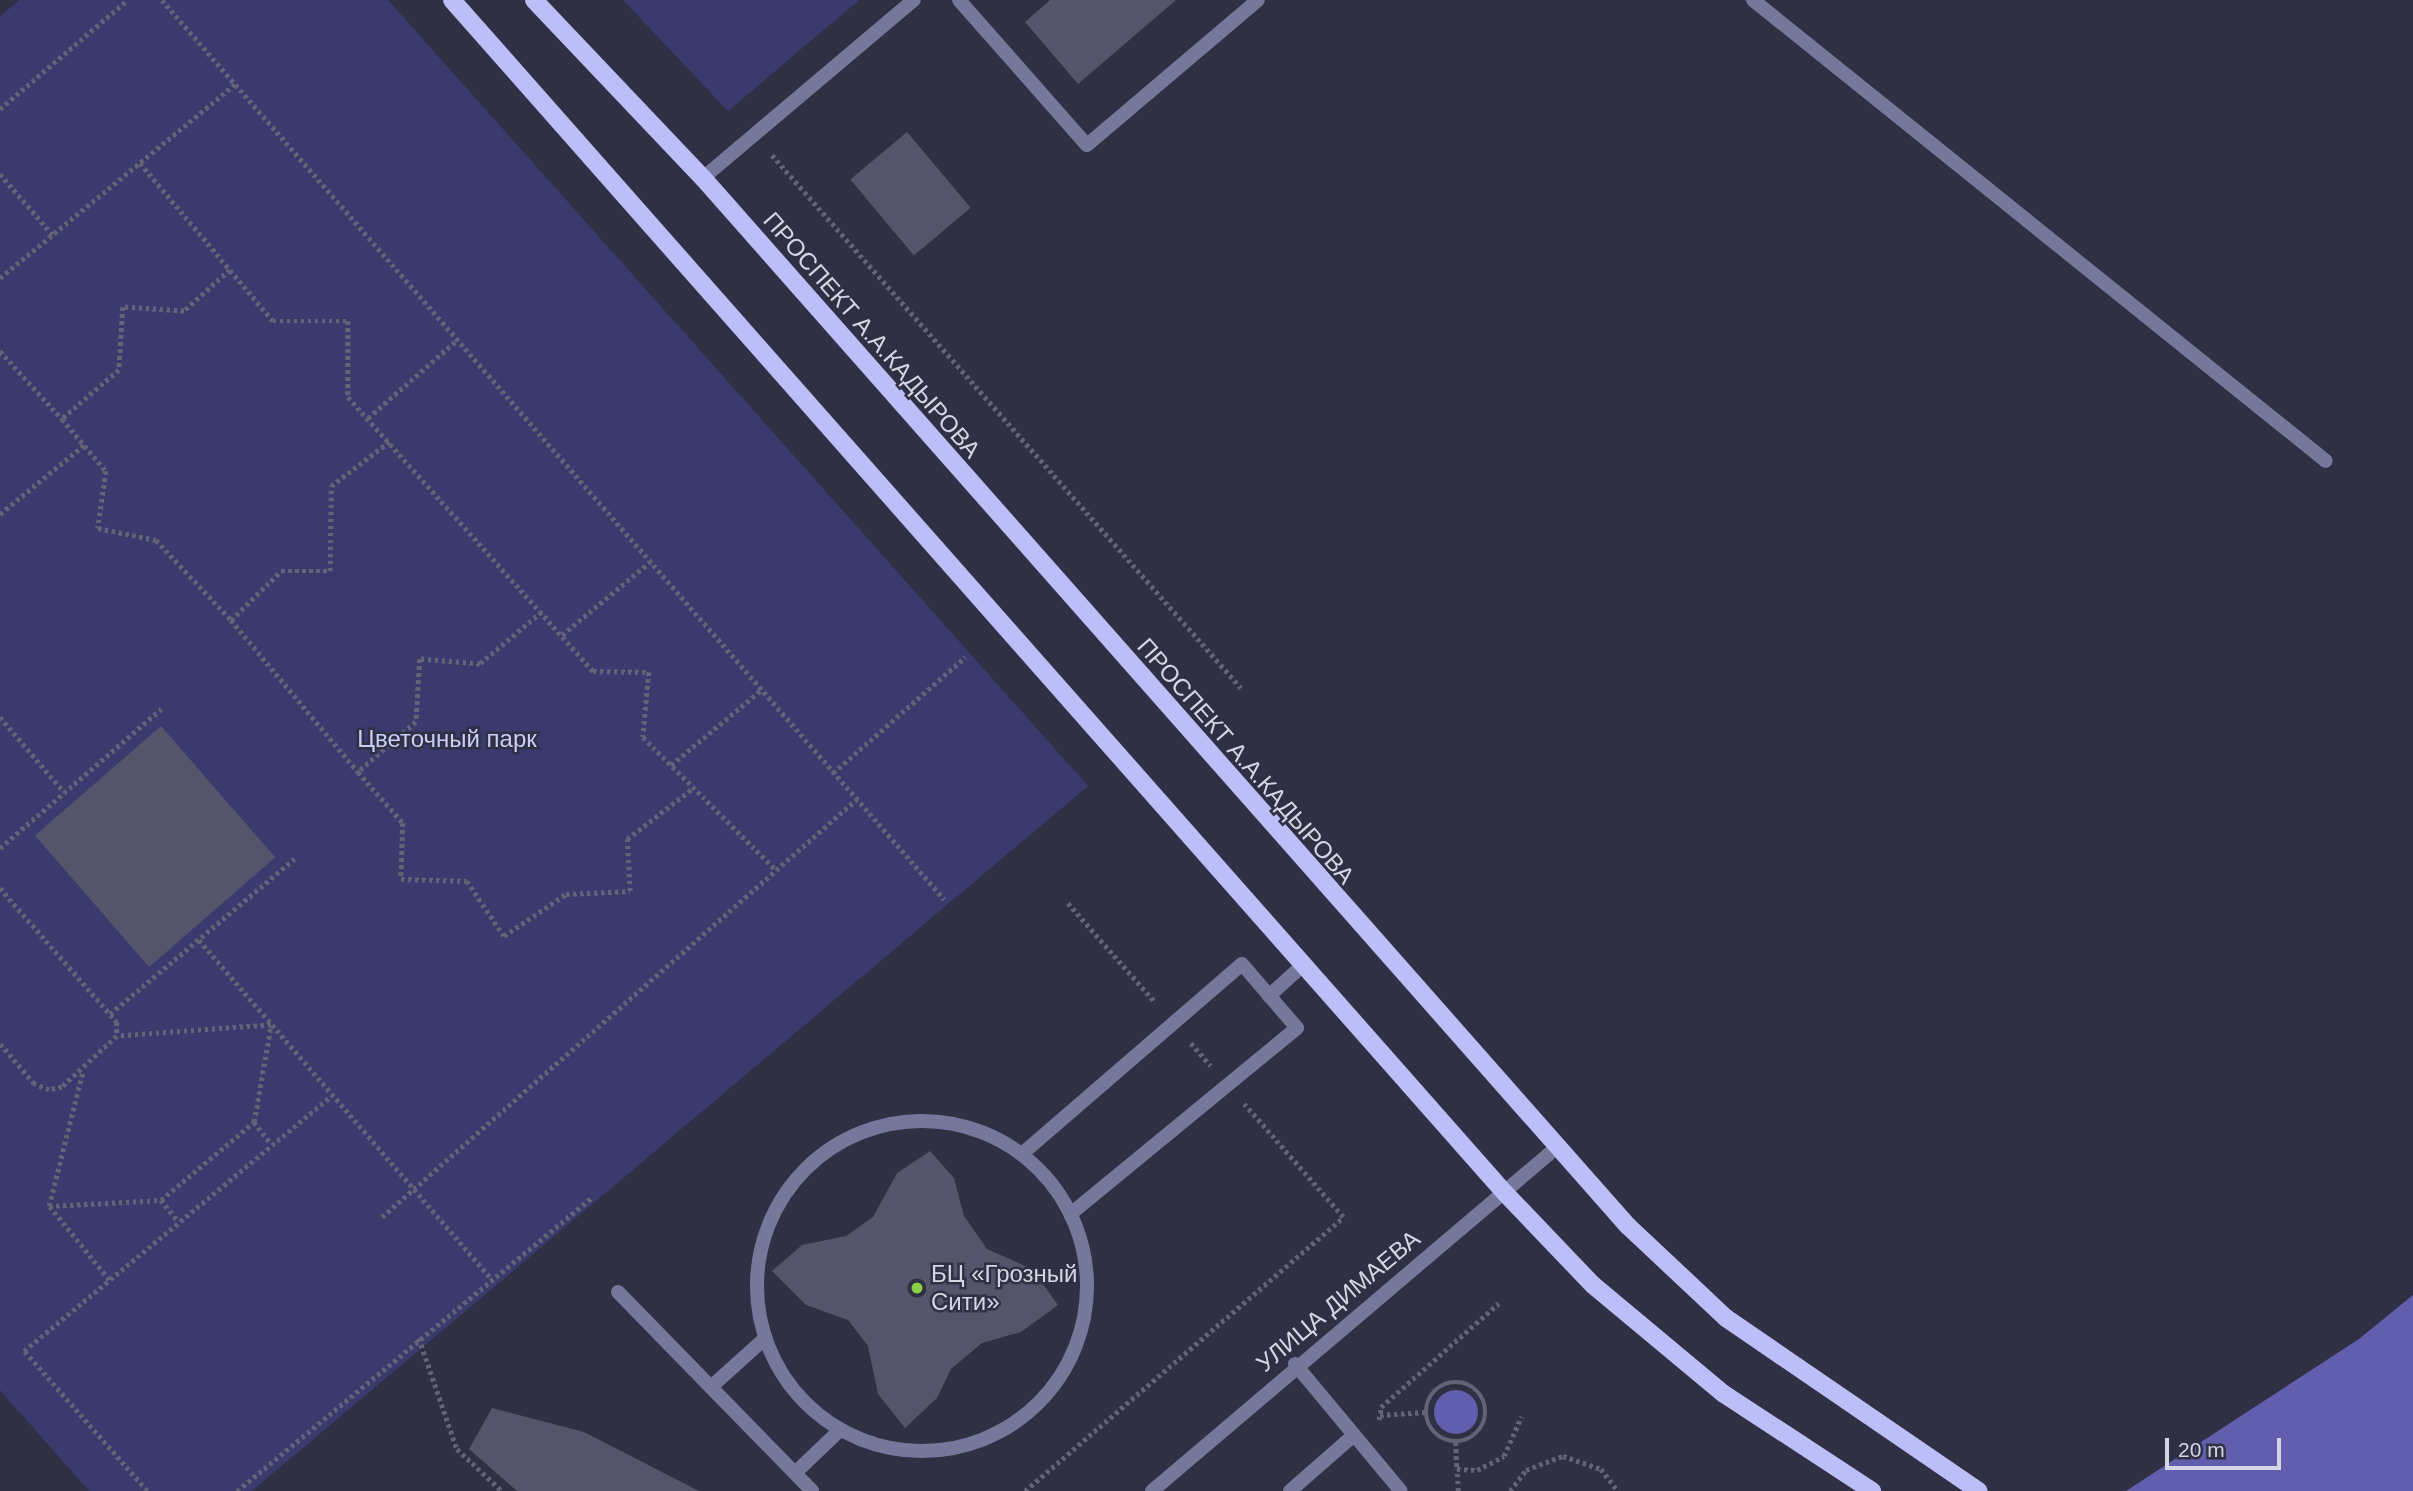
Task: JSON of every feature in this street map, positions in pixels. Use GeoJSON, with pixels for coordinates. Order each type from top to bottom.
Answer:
{"type":"FeatureCollection","features":[{"type":"Feature","properties":{"kind":"main road"},"geometry":{"type":"LineString","coordinates":[[452,0],[1505,1193],[1593,1285],[1724,1394],[1872,1491]]}},
{"type":"Feature","properties":{"kind":"main road","name":"ПРОСПЕКТ А.А.КАДЫРОВА"},"geometry":{"type":"LineString","coordinates":[[534,0],[703,178],[1556,1148],[1726,1318],[1979,1491]]}},
{"type":"Feature","properties":{"kind":"street"},"geometry":{"type":"LineString","coordinates":[[703,178],[914,0]]}},
{"type":"Feature","properties":{"kind":"street"},"geometry":{"type":"LineString","coordinates":[[959,0],[1087,145],[1258,0]]}},
{"type":"Feature","properties":{"kind":"street"},"geometry":{"type":"LineString","coordinates":[[1753,0],[2326,461]]}},
{"type":"Feature","properties":{"kind":"street"},"geometry":{"type":"LineString","coordinates":[[1023,1153],[1242,964],[1297,1028],[1072,1213]]}},
{"type":"Feature","properties":{"kind":"street"},"geometry":{"type":"LineString","coordinates":[[1269,996],[1304,964]]}},
{"type":"Feature","properties":{"kind":"street"},"geometry":{"type":"LineString","coordinates":[[909,1120],[969,1126],[1023,1153],[1072,1213],[1088,1271],[1083,1331],[1056,1385],[1012,1427],[956,1450],[896,1451],[839,1431],[792,1392],[763,1340],[754,1280],[768,1221],[801,1171],[840,1142],[909,1120]]}},
{"type":"Feature","properties":{"kind":"street","name":"УЛИЦА ДИМАЕВА"},"geometry":{"type":"LineString","coordinates":[[1152,1491],[1295,1364],[1505,1193],[1556,1148]]}},
{"type":"Feature","properties":{"kind":"street"},"geometry":{"type":"LineString","coordinates":[[618,1292],[812,1491]]}},
{"type":"Feature","properties":{"kind":"street"},"geometry":{"type":"LineString","coordinates":[[711,1387],[763,1340]]}},
{"type":"Feature","properties":{"kind":"street"},"geometry":{"type":"LineString","coordinates":[[1295,1364],[1401,1491]]}},
{"type":"Feature","properties":{"kind":"street"},"geometry":{"type":"LineString","coordinates":[[795,1474],[839,1431]]}},
{"type":"Feature","properties":{"kind":"street"},"geometry":{"type":"LineString","coordinates":[[1290,1491],[1354,1435]]}},
{"type":"Feature","properties":{"kind":"path"},"geometry":{"type":"LineString","coordinates":[[0,109],[128,0]]}},
{"type":"Feature","properties":{"kind":"path"},"geometry":{"type":"LineString","coordinates":[[162,0],[944,899]]}},
{"type":"Feature","properties":{"kind":"path"},"geometry":{"type":"LineString","coordinates":[[0,278],[235,85]]}},
{"type":"Feature","properties":{"kind":"path"},"geometry":{"type":"LineString","coordinates":[[754,136],[1241,688]]}},
{"type":"Feature","properties":{"kind":"path"},"geometry":{"type":"LineString","coordinates":[[140,163],[273,321],[348,321],[348,397],[593,671],[649,672],[643,737],[776,870]]}},
{"type":"Feature","properties":{"kind":"path"},"geometry":{"type":"LineString","coordinates":[[0,174],[52,235]]}},
{"type":"Feature","properties":{"kind":"path"},"geometry":{"type":"LineString","coordinates":[[62,419],[119,370],[124,307],[184,311],[230,270]]}},
{"type":"Feature","properties":{"kind":"path"},"geometry":{"type":"LineString","coordinates":[[368,418],[457,340]]}},
{"type":"Feature","properties":{"kind":"path"},"geometry":{"type":"LineString","coordinates":[[0,351],[106,471],[98,528],[156,540],[230,620],[403,823],[401,879],[467,881],[504,936],[566,894],[629,891],[627,839],[693,788]]}},
{"type":"Feature","properties":{"kind":"path"},"geometry":{"type":"LineString","coordinates":[[230,620],[281,571],[330,571],[331,486],[390,442]]}},
{"type":"Feature","properties":{"kind":"path"},"geometry":{"type":"LineString","coordinates":[[0,514],[84,445]]}},
{"type":"Feature","properties":{"kind":"path"},"geometry":{"type":"LineString","coordinates":[[562,635],[650,562]]}},
{"type":"Feature","properties":{"kind":"path"},"geometry":{"type":"LineString","coordinates":[[358,772],[416,722],[420,659],[480,664],[542,612]]}},
{"type":"Feature","properties":{"kind":"path"},"geometry":{"type":"LineString","coordinates":[[833,773],[965,657]]}},
{"type":"Feature","properties":{"kind":"path"},"geometry":{"type":"LineString","coordinates":[[671,765],[761,690]]}},
{"type":"Feature","properties":{"kind":"path"},"geometry":{"type":"LineString","coordinates":[[0,848],[162,709]]}},
{"type":"Feature","properties":{"kind":"path"},"geometry":{"type":"LineString","coordinates":[[0,717],[64,792]]}},
{"type":"Feature","properties":{"kind":"path"},"geometry":{"type":"LineString","coordinates":[[382,1217],[856,799]]}},
{"type":"Feature","properties":{"kind":"path"},"geometry":{"type":"LineString","coordinates":[[110,1014],[295,859]]}},
{"type":"Feature","properties":{"kind":"path"},"geometry":{"type":"LineString","coordinates":[[0,888],[110,1014],[117,1036]]}},
{"type":"Feature","properties":{"kind":"path"},"geometry":{"type":"LineString","coordinates":[[1025,1491],[1343,1217],[1068,902]]}},
{"type":"Feature","properties":{"kind":"path"},"geometry":{"type":"LineString","coordinates":[[199,940],[411,1192],[491,1278]]}},
{"type":"Feature","properties":{"kind":"path"},"geometry":{"type":"LineString","coordinates":[[0,1044],[34,1084],[48,1090],[84,1070],[117,1036],[271,1025]]}},
{"type":"Feature","properties":{"kind":"path"},"geometry":{"type":"LineString","coordinates":[[49,1206],[161,1200],[254,1122],[271,1025]]}},
{"type":"Feature","properties":{"kind":"path"},"geometry":{"type":"LineString","coordinates":[[49,1206],[84,1070]]}},
{"type":"Feature","properties":{"kind":"path"},"geometry":{"type":"LineString","coordinates":[[147,1491],[23,1351],[331,1096]]}},
{"type":"Feature","properties":{"kind":"path"},"geometry":{"type":"LineString","coordinates":[[254,1122],[271,1144]]}},
{"type":"Feature","properties":{"kind":"path"},"geometry":{"type":"LineString","coordinates":[[237,1491],[593,1196]]}},
{"type":"Feature","properties":{"kind":"path"},"geometry":{"type":"LineString","coordinates":[[161,1200],[179,1222]]}},
{"type":"Feature","properties":{"kind":"path"},"geometry":{"type":"LineString","coordinates":[[49,1206],[109,1280]]}},
{"type":"Feature","properties":{"kind":"path"},"geometry":{"type":"LineString","coordinates":[[1380,1429],[1380,1415],[1499,1303]]}},
{"type":"Feature","properties":{"kind":"path"},"geometry":{"type":"LineString","coordinates":[[419,1338],[457,1449],[502,1491]]}},
{"type":"Feature","properties":{"kind":"path"},"geometry":{"type":"LineString","coordinates":[[1449,1382],[1478,1391],[1485,1419],[1475,1435],[1456,1442],[1432,1430],[1426,1412],[1432,1393],[1449,1382]]}},
{"type":"Feature","properties":{"kind":"path"},"geometry":{"type":"LineString","coordinates":[[1380,1415],[1426,1412]]}},
{"type":"Feature","properties":{"kind":"path"},"geometry":{"type":"LineString","coordinates":[[1457,1469],[1477,1470],[1504,1456],[1521,1417]]}},
{"type":"Feature","properties":{"kind":"path"},"geometry":{"type":"LineString","coordinates":[[1456,1442],[1458,1491]]}},
{"type":"Feature","properties":{"kind":"path"},"geometry":{"type":"LineString","coordinates":[[1510,1491],[1526,1470],[1563,1457],[1601,1469],[1618,1491]]}},
{"type":"Feature","properties":{"kind":"green space","name":"Цветочный парк"},"geometry":{"type":"Polygon","coordinates":[[[19,0],[388,0],[1088,786],[252,1491],[89,1491],[0,1390],[0,17],[19,0]]]}},
{"type":"Feature","properties":{"kind":"green space"},"geometry":{"type":"Polygon","coordinates":[[[623,0],[859,0],[728,111],[623,0]]]}},
{"type":"Feature","properties":{"kind":"shaded area"},"geometry":{"type":"Polygon","coordinates":[[[2413,1295],[2413,1491],[2126,1491],[2359,1339],[2413,1295]]]}},
{"type":"Feature","properties":{"kind":"shaded area"},"geometry":{"type":"Polygon","coordinates":[[[1456,1390],[1471,1397],[1478,1412],[1471,1427],[1456,1434],[1441,1427],[1434,1412],[1441,1397],[1456,1390]]]}},
{"type":"Feature","properties":{"kind":"building"},"geometry":{"type":"Polygon","coordinates":[[[1050,0],[1176,0],[1078,84],[1025,22],[1050,0]]]}},
{"type":"Feature","properties":{"kind":"building"},"geometry":{"type":"Polygon","coordinates":[[[907,132],[971,208],[914,255],[850,180],[907,132]]]}},
{"type":"Feature","properties":{"kind":"building"},"geometry":{"type":"Polygon","coordinates":[[[161,726],[275,857],[149,967],[35,836],[161,726]]]}},
{"type":"Feature","properties":{"kind":"building","name":"БЦ «Грозный Сити»"},"geometry":{"type":"Polygon","coordinates":[[[930,1151],[954,1178],[964,1216],[987,1249],[1032,1269],[1058,1305],[1021,1332],[982,1343],[951,1369],[937,1398],[905,1428],[878,1394],[868,1346],[848,1320],[806,1305],[772,1271],[802,1245],[846,1236],[873,1217],[897,1173],[930,1151]]]}},
{"type":"Feature","properties":{"kind":"building"},"geometry":{"type":"Polygon","coordinates":[[[492,1408],[584,1432],[699,1491],[517,1491],[469,1449],[492,1408]]]}},
{"type":"Feature","properties":{"kind":"place","name":"БЦ «Грозный Сити»"},"geometry":{"type":"Point","coordinates":[917,1288]}}]}
